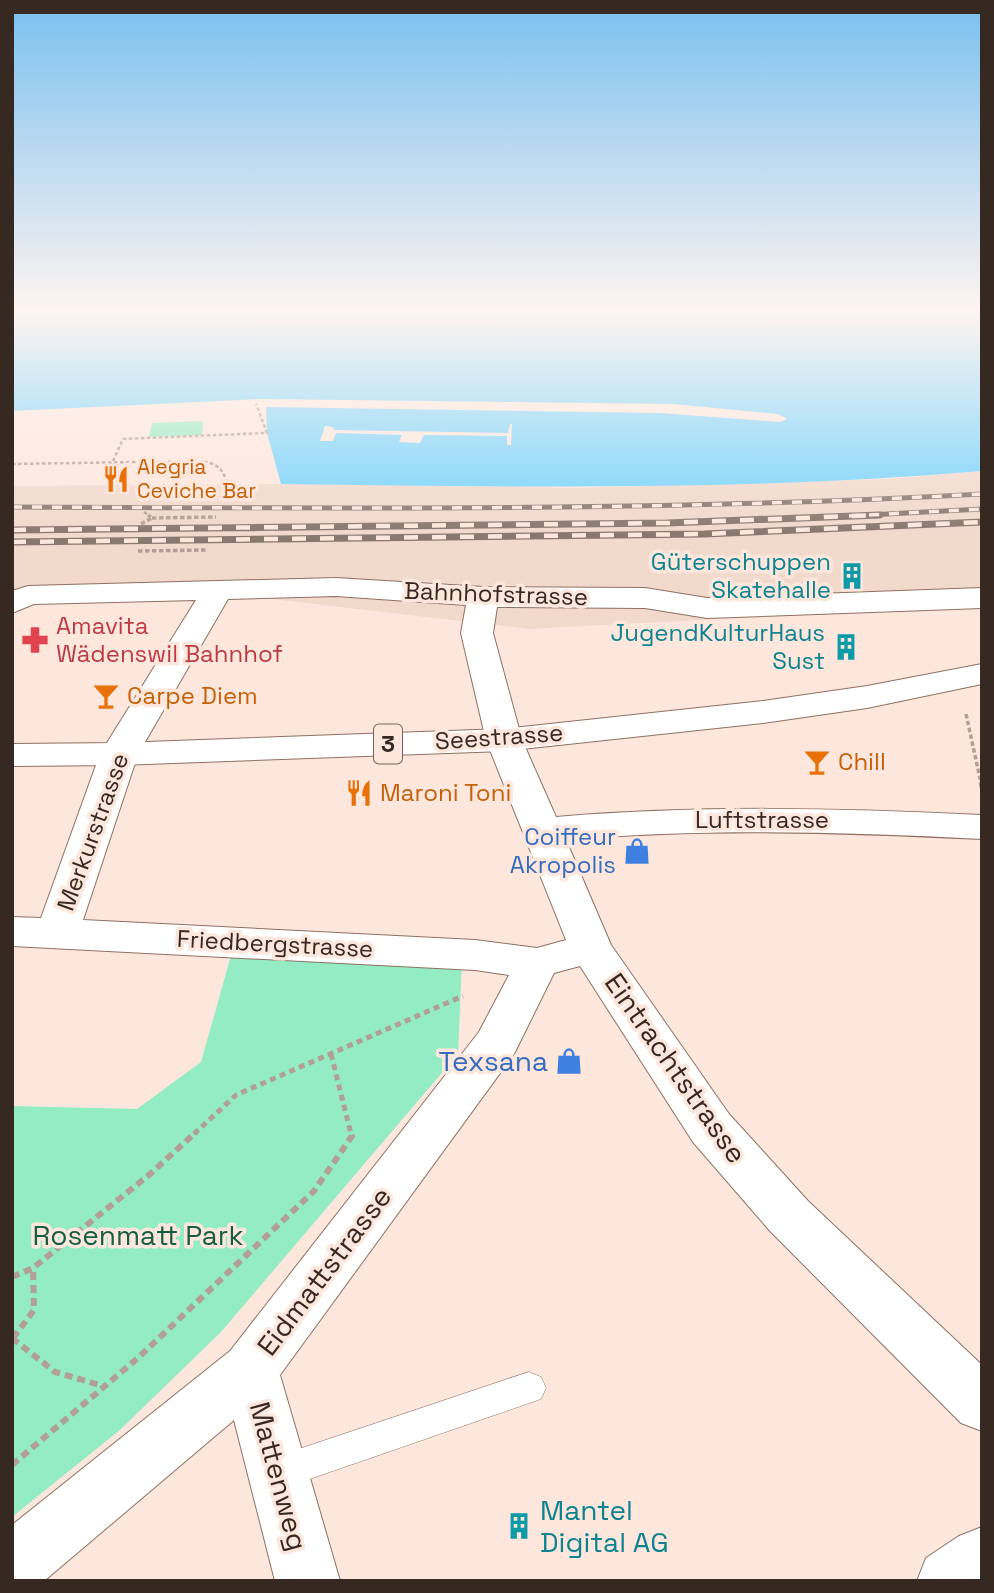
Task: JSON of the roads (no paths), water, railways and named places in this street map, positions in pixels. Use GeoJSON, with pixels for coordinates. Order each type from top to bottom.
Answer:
{"type":"FeatureCollection","features":[{"type":"Feature","properties":{"kind":"street","name":"Bahnhofstrasse"},"geometry":{"type":"LineString","coordinates":[[12,603],[27,595],[336,587],[483,597],[645,598],[707,608],[982,598]]}},
{"type":"Feature","properties":{"kind":"street","name":"Merkurstrasse"},"geometry":{"type":"LineString","coordinates":[[57,933],[119,754],[219,588]]}},
{"type":"Feature","properties":{"kind":"street","name":"Eintrachtstrasse"},"geometry":{"type":"LineString","coordinates":[[483,597],[477,633],[505,740],[592,948],[711,1128],[789,1216],[982,1404]]}},
{"type":"Feature","properties":{"kind":"street","name":"Seestrasse"},"geometry":{"type":"LineString","coordinates":[[12,755],[119,754],[505,740],[776,710],[879,695],[973,688]]}},
{"type":"Feature","properties":{"kind":"street","name":"Luftstrasse"},"geometry":{"type":"LineString","coordinates":[[542,830],[672,819],[737,818],[982,827]]}},
{"type":"Feature","properties":{"kind":"street","name":"Friedbergstrasse"},"geometry":{"type":"LineString","coordinates":[[12,931],[475,955],[537,963]]}},
{"type":"Feature","properties":{"kind":"street"},"geometry":{"type":"LineString","coordinates":[[537,963],[592,948]]}},
{"type":"Feature","properties":{"kind":"street","name":"Eidmattstrasse"},"geometry":{"type":"LineString","coordinates":[[12,1566],[250,1370],[497,1042],[537,963]]}},
{"type":"Feature","properties":{"kind":"street","name":"Mattenweg"},"geometry":{"type":"LineString","coordinates":[[250,1370],[308,1581]]}},
{"type":"Feature","properties":{"kind":"street"},"geometry":{"type":"LineString","coordinates":[[949,1581],[982,1559]]}},
{"type":"Feature","properties":{"kind":"lane"},"geometry":{"type":"LineString","coordinates":[[278,1473],[529,1388]]}},
{"type":"Feature","properties":{"kind":"water"},"geometry":{"type":"Polygon","coordinates":[[[12,386],[982,386],[982,471],[720,485],[281,484],[267,433],[266,407],[659,413],[780,422],[787,419],[778,414],[673,404],[261,399],[12,411],[12,386]]]}},
{"type":"Feature","properties":{"kind":"railway"},"geometry":{"type":"LineString","coordinates":[[12,507],[619,506],[982,494]]}},
{"type":"Feature","properties":{"kind":"railway"},"geometry":{"type":"LineString","coordinates":[[849,516],[982,509]]}},
{"type":"Feature","properties":{"kind":"railway"},"geometry":{"type":"LineString","coordinates":[[12,530],[667,523],[880,515]]}},
{"type":"Feature","properties":{"kind":"railway"},"geometry":{"type":"LineString","coordinates":[[12,542],[704,534],[982,522]]}},
{"type":"Feature","properties":{"kind":"place","name":"Alegria Ceviche Bar"},"geometry":{"type":"Point","coordinates":[116,479]}},
{"type":"Feature","properties":{"kind":"place","name":"Güterschuppen Skatehalle"},"geometry":{"type":"Point","coordinates":[852,576]}},
{"type":"Feature","properties":{"kind":"place","name":"Amavita Wädenswil Bahnhof"},"geometry":{"type":"Point","coordinates":[35,640]}},
{"type":"Feature","properties":{"kind":"place","name":"JugendKulturHaus Sust"},"geometry":{"type":"Point","coordinates":[846,647]}},
{"type":"Feature","properties":{"kind":"place","name":"Carpe Diem"},"geometry":{"type":"Point","coordinates":[106,696]}},
{"type":"Feature","properties":{"kind":"place","name":"Chill"},"geometry":{"type":"Point","coordinates":[817,762]}},
{"type":"Feature","properties":{"kind":"place","name":"Maroni Toni"},"geometry":{"type":"Point","coordinates":[359,793]}},
{"type":"Feature","properties":{"kind":"place","name":"Coiffeur Akropolis"},"geometry":{"type":"Point","coordinates":[637,851]}},
{"type":"Feature","properties":{"kind":"place","name":"Texsana"},"geometry":{"type":"Point","coordinates":[569,1061]}},
{"type":"Feature","properties":{"kind":"place","name":"Mantel Digital AG"},"geometry":{"type":"Point","coordinates":[519,1526]}},
{"type":"Feature","properties":{"kind":"park label","name":"Rosenmatt Park"},"geometry":{"type":"Point","coordinates":[138,1235]}}]}
